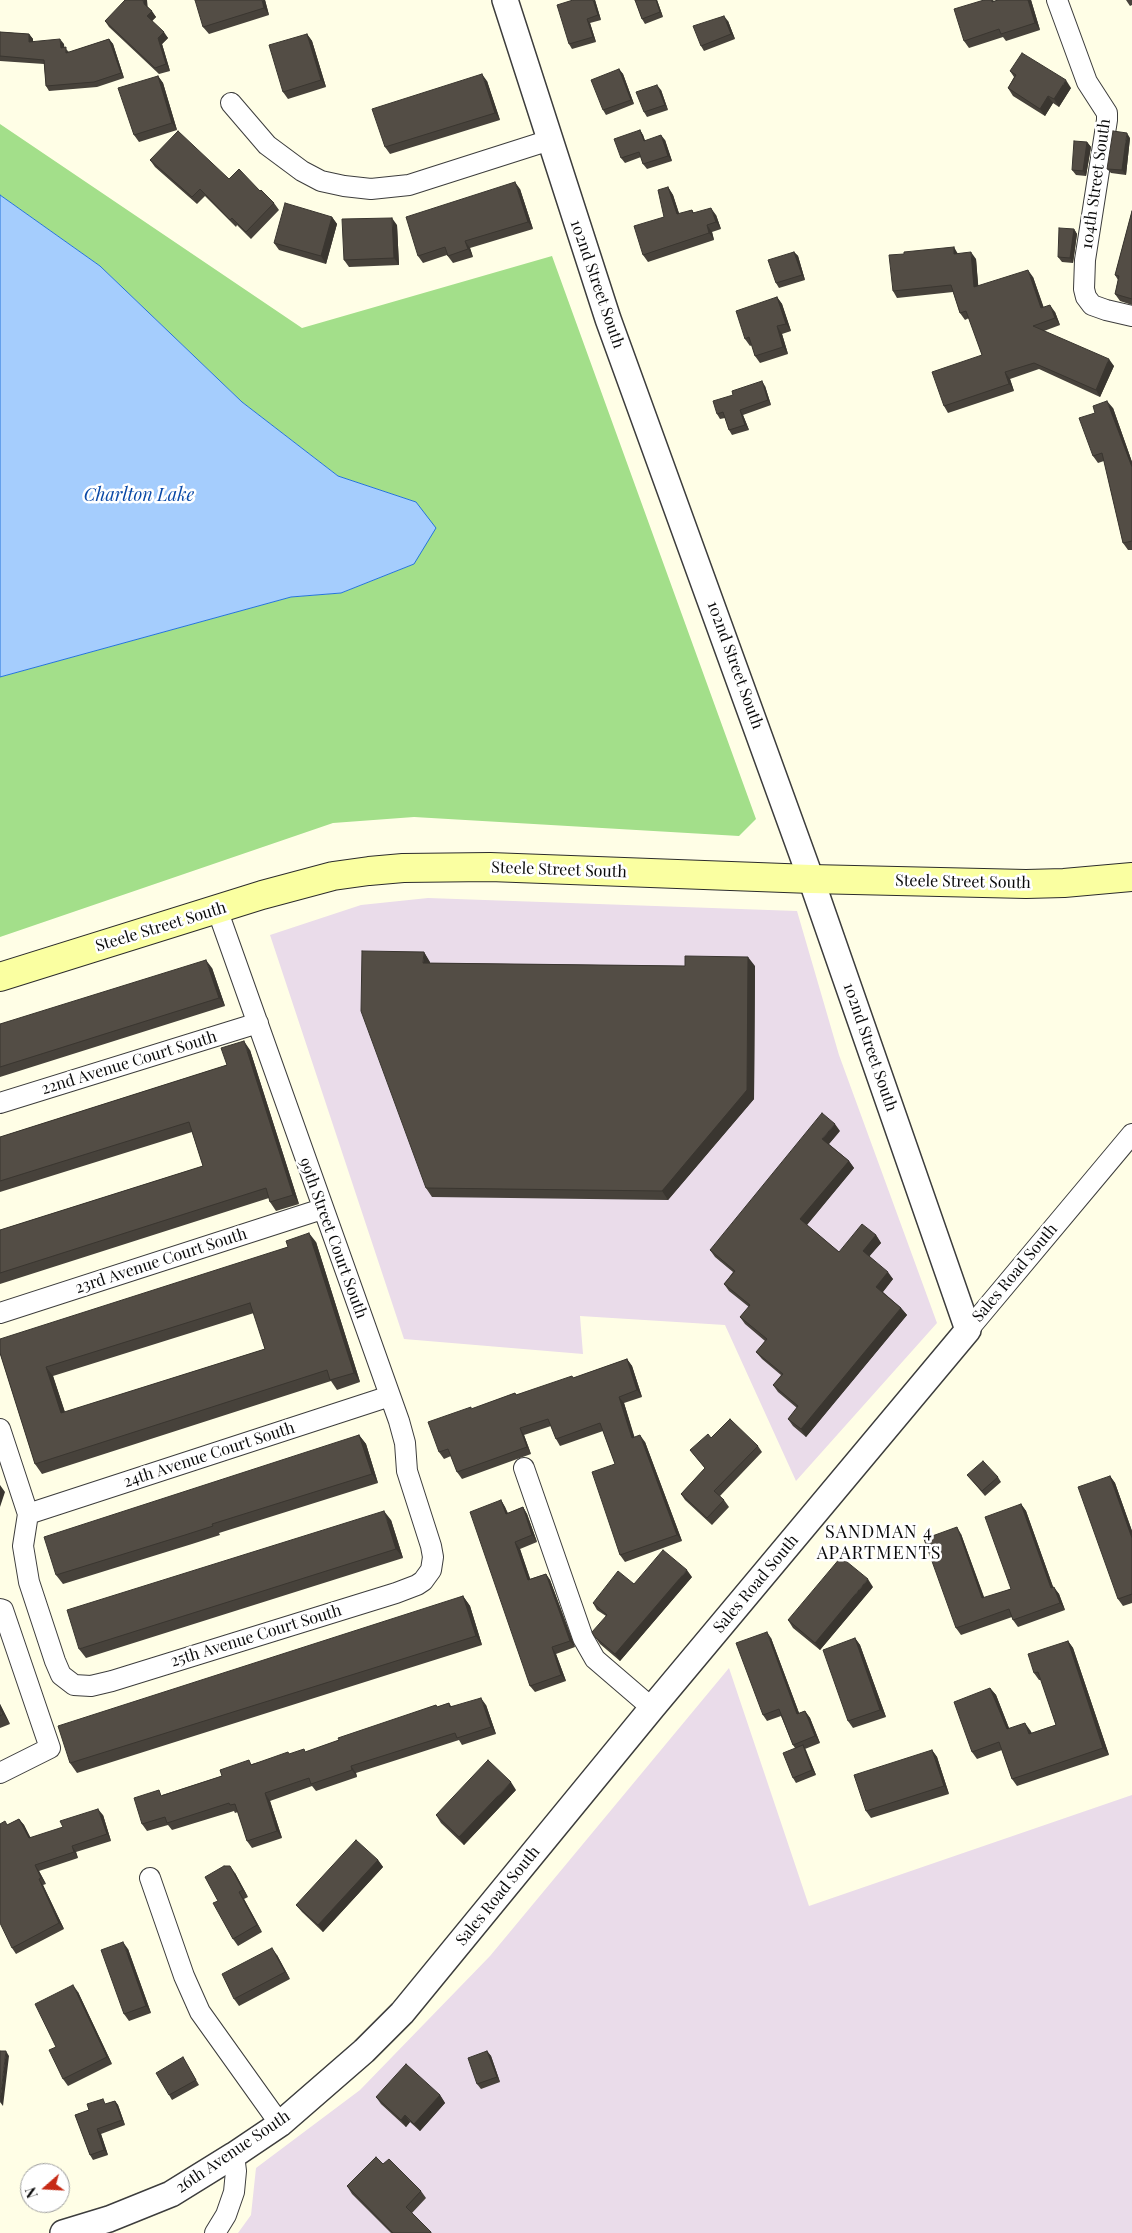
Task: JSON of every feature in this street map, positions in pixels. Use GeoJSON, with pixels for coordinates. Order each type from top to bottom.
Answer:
{"type":"FeatureCollection","features":[{"type":"Feature","properties":{"kind":"main road","name":"Steele Street South"},"geometry":{"type":"LineString","coordinates":[[0,977],[217,909],[332,876],[403,868],[490,867],[811,879],[1055,883],[1132,877]]}},
{"type":"Feature","properties":{"kind":"street","name":"102nd Street South"},"geometry":{"type":"LineString","coordinates":[[505,0],[608,318],[811,879],[968,1330]]}},
{"type":"Feature","properties":{"kind":"street","name":"104th Street South"},"geometry":{"type":"LineString","coordinates":[[1057,0],[1078,62],[1087,82],[1106,113],[1107,120],[1085,260],[1084,289],[1086,297],[1092,304],[1106,310],[1132,316]]}},
{"type":"Feature","properties":{"kind":"street"},"geometry":{"type":"LineString","coordinates":[[231,103],[267,145],[302,171],[321,180],[344,186],[371,189],[409,185],[550,140]]}},
{"type":"Feature","properties":{"kind":"street","name":"99th Street Court South"},"geometry":{"type":"LineString","coordinates":[[217,909],[390,1396],[405,1444],[407,1471],[431,1546],[433,1557],[431,1570]]}},
{"type":"Feature","properties":{"kind":"street","name":"22nd Avenue Court South"},"geometry":{"type":"LineString","coordinates":[[0,1103],[258,1023]]}},
{"type":"Feature","properties":{"kind":"street","name":"Sales Road South"},"geometry":{"type":"LineString","coordinates":[[402,2013],[652,1708],[1132,1134]]}},
{"type":"Feature","properties":{"kind":"street","name":"23rd Avenue Court South"},"geometry":{"type":"LineString","coordinates":[[0,1313],[322,1209]]}},
{"type":"Feature","properties":{"kind":"street","name":"24th Avenue Court South"},"geometry":{"type":"LineString","coordinates":[[28,1514],[390,1396]]}},
{"type":"Feature","properties":{"kind":"street"},"geometry":{"type":"LineString","coordinates":[[0,1429],[28,1514]]}},
{"type":"Feature","properties":{"kind":"street"},"geometry":{"type":"LineString","coordinates":[[524,1468],[583,1638],[596,1659],[652,1708]]}},
{"type":"Feature","properties":{"kind":"street","name":"25th Avenue Court South"},"geometry":{"type":"LineString","coordinates":[[28,1514],[23,1546],[29,1582],[58,1668],[65,1679],[74,1686],[90,1686],[112,1681],[402,1591],[423,1581],[431,1570]]}},
{"type":"Feature","properties":{"kind":"street"},"geometry":{"type":"LineString","coordinates":[[0,1609],[3,1610],[50,1748],[0,1772]]}},
{"type":"Feature","properties":{"kind":"street"},"geometry":{"type":"LineString","coordinates":[[150,1878],[184,1976],[200,2012],[280,2124]]}},
{"type":"Feature","properties":{"kind":"street","name":"26th Avenue South"},"geometry":{"type":"LineString","coordinates":[[64,2233],[109,2219],[171,2194],[234,2155],[280,2124],[364,2051],[402,2013]]}},
{"type":"Feature","properties":{"kind":"street"},"geometry":{"type":"LineString","coordinates":[[215,2233],[226,2215],[234,2192],[236,2171],[234,2155]]}},
{"type":"Feature","properties":{"kind":"shaded area"},"geometry":{"type":"Polygon","coordinates":[[[428,898],[797,911],[839,1055],[937,1323],[796,1481],[725,1325],[580,1316],[583,1354],[404,1339],[270,935],[361,905],[428,898]]]}},
{"type":"Feature","properties":{"kind":"shaded area"},"geometry":{"type":"Polygon","coordinates":[[[729,1668],[809,1906],[1132,1795],[1132,2233],[238,2233],[251,2215],[256,2168],[360,2090],[490,1956],[729,1668]]]}},
{"type":"Feature","properties":{"kind":"green space"},"geometry":{"type":"Polygon","coordinates":[[[0,124],[302,328],[552,256],[756,819],[739,836],[414,817],[333,823],[0,937],[0,677],[291,597],[341,593],[414,564],[416,502],[338,476],[242,402],[100,266],[0,195],[0,124]]]}},
{"type":"Feature","properties":{"kind":"water","name":"Charlton Lake"},"geometry":{"type":"Polygon","coordinates":[[[0,195],[100,266],[242,402],[338,476],[416,502],[436,528],[414,564],[341,593],[291,597],[0,677],[0,195]]]}},
{"type":"Feature","properties":{"kind":"building"},"geometry":{"type":"Polygon","coordinates":[[[125,0],[143,0],[144,4],[152,11],[147,16],[164,32],[158,38],[166,64],[155,68],[105,21],[125,0]]]}},
{"type":"Feature","properties":{"kind":"building"},"geometry":{"type":"Polygon","coordinates":[[[195,0],[262,0],[264,8],[203,27],[195,0]]]}},
{"type":"Feature","properties":{"kind":"building"},"geometry":{"type":"Polygon","coordinates":[[[573,0],[593,0],[598,15],[587,19],[593,37],[569,44],[557,5],[573,0]]]}},
{"type":"Feature","properties":{"kind":"building"},"geometry":{"type":"Polygon","coordinates":[[[635,0],[656,0],[660,12],[642,19],[635,0]]]}},
{"type":"Feature","properties":{"kind":"building"},"geometry":{"type":"Polygon","coordinates":[[[984,0],[992,0],[992,2],[998,0],[1028,0],[1035,23],[1001,34],[999,29],[964,41],[954,9],[984,0]]]}},
{"type":"Feature","properties":{"kind":"building"},"geometry":{"type":"Polygon","coordinates":[[[724,16],[731,34],[701,46],[693,26],[724,16]]]}},
{"type":"Feature","properties":{"kind":"building"},"geometry":{"type":"Polygon","coordinates":[[[0,32],[29,34],[29,42],[60,39],[61,48],[66,47],[66,53],[109,39],[121,73],[94,82],[46,86],[44,60],[0,56],[0,32]]]}},
{"type":"Feature","properties":{"kind":"building"},"geometry":{"type":"Polygon","coordinates":[[[307,34],[321,80],[283,92],[269,45],[307,34]]]}},
{"type":"Feature","properties":{"kind":"building"},"geometry":{"type":"Polygon","coordinates":[[[1022,53],[1066,80],[1054,99],[1048,96],[1040,109],[1008,88],[1016,75],[1010,71],[1022,53]]]}},
{"type":"Feature","properties":{"kind":"building"},"geometry":{"type":"Polygon","coordinates":[[[619,69],[631,100],[603,110],[591,80],[619,69]]]}},
{"type":"Feature","properties":{"kind":"building"},"geometry":{"type":"Polygon","coordinates":[[[482,74],[495,113],[385,147],[372,109],[482,74]]]}},
{"type":"Feature","properties":{"kind":"building"},"geometry":{"type":"Polygon","coordinates":[[[158,76],[172,123],[134,135],[118,88],[158,76]]]}},
{"type":"Feature","properties":{"kind":"building"},"geometry":{"type":"Polygon","coordinates":[[[657,85],[665,105],[644,112],[636,92],[657,85]]]}},
{"type":"Feature","properties":{"kind":"building"},"geometry":{"type":"Polygon","coordinates":[[[640,130],[644,141],[661,135],[668,156],[643,164],[639,152],[621,158],[614,139],[640,130]]]}},
{"type":"Feature","properties":{"kind":"building"},"geometry":{"type":"Polygon","coordinates":[[[178,131],[229,179],[239,169],[274,203],[246,232],[232,218],[230,220],[200,189],[192,197],[150,160],[178,131]]]}},
{"type":"Feature","properties":{"kind":"building"},"geometry":{"type":"Polygon","coordinates":[[[1113,131],[1127,133],[1122,170],[1107,169],[1113,131]]]}},
{"type":"Feature","properties":{"kind":"building"},"geometry":{"type":"Polygon","coordinates":[[[1074,141],[1087,142],[1083,171],[1072,170],[1074,141]]]}},
{"type":"Feature","properties":{"kind":"building"},"geometry":{"type":"Polygon","coordinates":[[[515,182],[528,222],[465,241],[468,249],[448,256],[445,247],[418,256],[406,217],[515,182]]]}},
{"type":"Feature","properties":{"kind":"building"},"geometry":{"type":"Polygon","coordinates":[[[668,187],[677,214],[692,210],[693,213],[711,208],[716,222],[707,225],[709,233],[643,255],[634,226],[664,217],[658,190],[668,187]]]}},
{"type":"Feature","properties":{"kind":"building"},"geometry":{"type":"Polygon","coordinates":[[[285,203],[332,217],[321,256],[274,243],[285,203]]]}},
{"type":"Feature","properties":{"kind":"building"},"geometry":{"type":"Polygon","coordinates":[[[1132,211],[1132,299],[1115,294],[1119,276],[1115,275],[1132,211]]]}},
{"type":"Feature","properties":{"kind":"building"},"geometry":{"type":"Polygon","coordinates":[[[392,218],[394,258],[344,260],[342,219],[392,218]]]}},
{"type":"Feature","properties":{"kind":"building"},"geometry":{"type":"Polygon","coordinates":[[[1059,228],[1074,229],[1070,258],[1058,257],[1059,228]]]}},
{"type":"Feature","properties":{"kind":"building"},"geometry":{"type":"Polygon","coordinates":[[[954,247],[954,254],[971,252],[974,287],[1028,270],[1041,308],[1050,305],[1055,318],[1033,326],[1109,359],[1096,390],[1034,363],[1005,372],[1009,384],[944,406],[932,372],[982,355],[966,311],[960,313],[951,285],[893,291],[889,255],[954,247]]]}},
{"type":"Feature","properties":{"kind":"building"},"geometry":{"type":"Polygon","coordinates":[[[794,252],[802,275],[776,283],[768,260],[794,252]]]}},
{"type":"Feature","properties":{"kind":"building"},"geometry":{"type":"Polygon","coordinates":[[[777,297],[786,324],[777,326],[783,347],[755,356],[749,337],[745,339],[736,311],[777,297]]]}},
{"type":"Feature","properties":{"kind":"building"},"geometry":{"type":"Polygon","coordinates":[[[762,381],[768,400],[740,410],[745,425],[729,430],[723,412],[717,414],[713,401],[733,395],[732,391],[762,381]]]}},
{"type":"Feature","properties":{"kind":"building"},"geometry":{"type":"Polygon","coordinates":[[[1107,401],[1132,467],[1132,541],[1123,543],[1102,453],[1093,456],[1079,418],[1095,413],[1093,406],[1107,401]]]}},
{"type":"Feature","properties":{"kind":"building"},"geometry":{"type":"Polygon","coordinates":[[[362,951],[424,952],[423,963],[685,966],[685,956],[748,957],[747,1090],[662,1191],[426,1188],[361,1011],[362,951]]]}},
{"type":"Feature","properties":{"kind":"building"},"geometry":{"type":"Polygon","coordinates":[[[206,960],[219,998],[0,1067],[0,1024],[206,960]]]}},
{"type":"Feature","properties":{"kind":"building"},"geometry":{"type":"Polygon","coordinates":[[[244,1041],[293,1195],[270,1202],[266,1188],[0,1273],[0,1230],[203,1166],[189,1122],[0,1181],[0,1137],[227,1065],[221,1048],[244,1041]]]}},
{"type":"Feature","properties":{"kind":"building"},"geometry":{"type":"Polygon","coordinates":[[[822,1113],[835,1124],[822,1139],[849,1161],[800,1219],[839,1252],[862,1224],[876,1235],[863,1251],[888,1272],[876,1287],[901,1308],[801,1429],[788,1419],[798,1406],[773,1385],[783,1374],[756,1352],[767,1339],[740,1317],[750,1305],[724,1284],[735,1271],[710,1250],[822,1113]]]}},
{"type":"Feature","properties":{"kind":"building"},"geometry":{"type":"Polygon","coordinates":[[[309,1233],[354,1373],[330,1380],[327,1370],[35,1464],[0,1353],[0,1339],[288,1247],[286,1241],[309,1233]],[[250,1303],[46,1367],[61,1413],[265,1349],[250,1303]]]}},
{"type":"Feature","properties":{"kind":"building"},"geometry":{"type":"Polygon","coordinates":[[[627,1359],[637,1390],[619,1397],[632,1438],[640,1435],[677,1535],[620,1555],[592,1472],[615,1464],[600,1423],[556,1439],[548,1419],[520,1428],[527,1447],[457,1472],[448,1449],[439,1452],[428,1422],[515,1393],[516,1395],[572,1376],[573,1378],[627,1359]]]}},
{"type":"Feature","properties":{"kind":"building"},"geometry":{"type":"Polygon","coordinates":[[[730,1419],[758,1446],[714,1491],[724,1500],[707,1518],[681,1494],[705,1468],[690,1450],[708,1434],[711,1438],[730,1419]]]}},
{"type":"Feature","properties":{"kind":"building"},"geometry":{"type":"Polygon","coordinates":[[[359,1435],[372,1474],[56,1575],[44,1537],[359,1435]]]}},
{"type":"Feature","properties":{"kind":"building"},"geometry":{"type":"Polygon","coordinates":[[[983,1461],[998,1477],[982,1491],[967,1475],[983,1461]]]}},
{"type":"Feature","properties":{"kind":"building"},"geometry":{"type":"Polygon","coordinates":[[[1110,1476],[1132,1538],[1132,1594],[1118,1599],[1078,1487],[1110,1476]]]}},
{"type":"Feature","properties":{"kind":"building"},"geometry":{"type":"Polygon","coordinates":[[[501,1500],[506,1514],[523,1507],[532,1535],[515,1542],[528,1580],[546,1574],[570,1641],[552,1647],[561,1675],[530,1686],[470,1512],[501,1500]]]}},
{"type":"Feature","properties":{"kind":"building"},"geometry":{"type":"Polygon","coordinates":[[[1021,1504],[1051,1588],[1054,1587],[1060,1603],[1013,1620],[1009,1609],[956,1628],[924,1539],[957,1527],[982,1598],[1011,1589],[985,1517],[1021,1504]]]}},
{"type":"Feature","properties":{"kind":"building"},"geometry":{"type":"Polygon","coordinates":[[[384,1511],[396,1549],[79,1649],[67,1610],[384,1511]]]}},
{"type":"Feature","properties":{"kind":"building"},"geometry":{"type":"Polygon","coordinates":[[[663,1550],[687,1570],[615,1654],[595,1637],[592,1632],[607,1615],[593,1603],[618,1571],[634,1584],[663,1550]]]}},
{"type":"Feature","properties":{"kind":"building"},"geometry":{"type":"Polygon","coordinates":[[[841,1557],[868,1579],[815,1643],[788,1620],[841,1557]]]}},
{"type":"Feature","properties":{"kind":"building"},"geometry":{"type":"Polygon","coordinates":[[[463,1596],[476,1636],[70,1763],[58,1726],[463,1596]]]}},
{"type":"Feature","properties":{"kind":"building"},"geometry":{"type":"Polygon","coordinates":[[[767,1632],[797,1714],[805,1711],[815,1736],[793,1745],[779,1709],[763,1715],[736,1643],[767,1632]]]}},
{"type":"Feature","properties":{"kind":"building"},"geometry":{"type":"Polygon","coordinates":[[[855,1638],[880,1710],[848,1721],[823,1650],[855,1638]]]}},
{"type":"Feature","properties":{"kind":"building"},"geometry":{"type":"Polygon","coordinates":[[[1068,1641],[1103,1748],[1012,1779],[999,1742],[972,1752],[954,1702],[990,1688],[1007,1729],[1025,1723],[1029,1734],[1056,1725],[1038,1672],[1034,1673],[1028,1654],[1068,1641]]]}},
{"type":"Feature","properties":{"kind":"building"},"geometry":{"type":"Polygon","coordinates":[[[481,1698],[491,1727],[457,1738],[455,1733],[351,1766],[352,1770],[311,1784],[309,1778],[265,1793],[277,1831],[247,1841],[235,1804],[230,1805],[229,1803],[167,1823],[165,1817],[142,1824],[134,1798],[159,1790],[161,1796],[222,1776],[220,1770],[249,1760],[251,1765],[288,1752],[289,1754],[304,1749],[305,1752],[339,1740],[338,1738],[436,1705],[437,1707],[449,1703],[450,1707],[481,1698]]]}},
{"type":"Feature","properties":{"kind":"building"},"geometry":{"type":"Polygon","coordinates":[[[803,1745],[812,1770],[793,1778],[783,1753],[803,1745]]]}},
{"type":"Feature","properties":{"kind":"building"},"geometry":{"type":"Polygon","coordinates":[[[932,1750],[944,1786],[866,1811],[854,1775],[932,1750]]]}},
{"type":"Feature","properties":{"kind":"building"},"geometry":{"type":"Polygon","coordinates":[[[488,1760],[511,1782],[459,1837],[436,1815],[488,1760]]]}},
{"type":"Feature","properties":{"kind":"building"},"geometry":{"type":"Polygon","coordinates":[[[98,1809],[107,1834],[72,1846],[74,1852],[35,1865],[41,1878],[39,1879],[59,1923],[12,1948],[0,1923],[0,1824],[5,1821],[7,1825],[19,1819],[29,1838],[63,1827],[60,1821],[98,1809]]]}},
{"type":"Feature","properties":{"kind":"building"},"geometry":{"type":"Polygon","coordinates":[[[356,1840],[378,1860],[318,1925],[296,1905],[356,1840]]]}},
{"type":"Feature","properties":{"kind":"building"},"geometry":{"type":"Polygon","coordinates":[[[224,1866],[230,1866],[243,1890],[239,1892],[257,1925],[233,1939],[213,1903],[218,1901],[205,1877],[224,1866]]]}},
{"type":"Feature","properties":{"kind":"building"},"geometry":{"type":"Polygon","coordinates":[[[123,1942],[146,2006],[124,2014],[101,1950],[123,1942]]]}},
{"type":"Feature","properties":{"kind":"building"},"geometry":{"type":"Polygon","coordinates":[[[272,1948],[285,1972],[234,1999],[222,1974],[272,1948]]]}},
{"type":"Feature","properties":{"kind":"building"},"geometry":{"type":"Polygon","coordinates":[[[73,1985],[107,2057],[63,2079],[49,2050],[56,2047],[35,2004],[73,1985]]]}},
{"type":"Feature","properties":{"kind":"building"},"geometry":{"type":"Polygon","coordinates":[[[0,2051],[6,2051],[0,2101],[0,2051]]]}},
{"type":"Feature","properties":{"kind":"building"},"geometry":{"type":"Polygon","coordinates":[[[487,2051],[497,2077],[477,2084],[468,2058],[487,2051]]]}},
{"type":"Feature","properties":{"kind":"building"},"geometry":{"type":"Polygon","coordinates":[[[183,2057],[196,2080],[169,2095],[156,2073],[183,2057]]]}},
{"type":"Feature","properties":{"kind":"building"},"geometry":{"type":"Polygon","coordinates":[[[406,2064],[440,2095],[414,2124],[405,2115],[401,2120],[376,2097],[406,2064]]]}},
{"type":"Feature","properties":{"kind":"building"},"geometry":{"type":"Polygon","coordinates":[[[103,2099],[105,2104],[115,2101],[122,2120],[97,2129],[104,2150],[90,2155],[75,2115],[89,2110],[87,2104],[103,2099]]]}},
{"type":"Feature","properties":{"kind":"building"},"geometry":{"type":"Polygon","coordinates":[[[376,2157],[383,2164],[389,2159],[421,2191],[406,2207],[430,2233],[393,2233],[347,2186],[376,2157]]]}},
{"type":"Feature","properties":{"kind":"district","name":"SANDMAN 4 APARTMENTS"},"geometry":{"type":"Point","coordinates":[879,1542]}}]}
